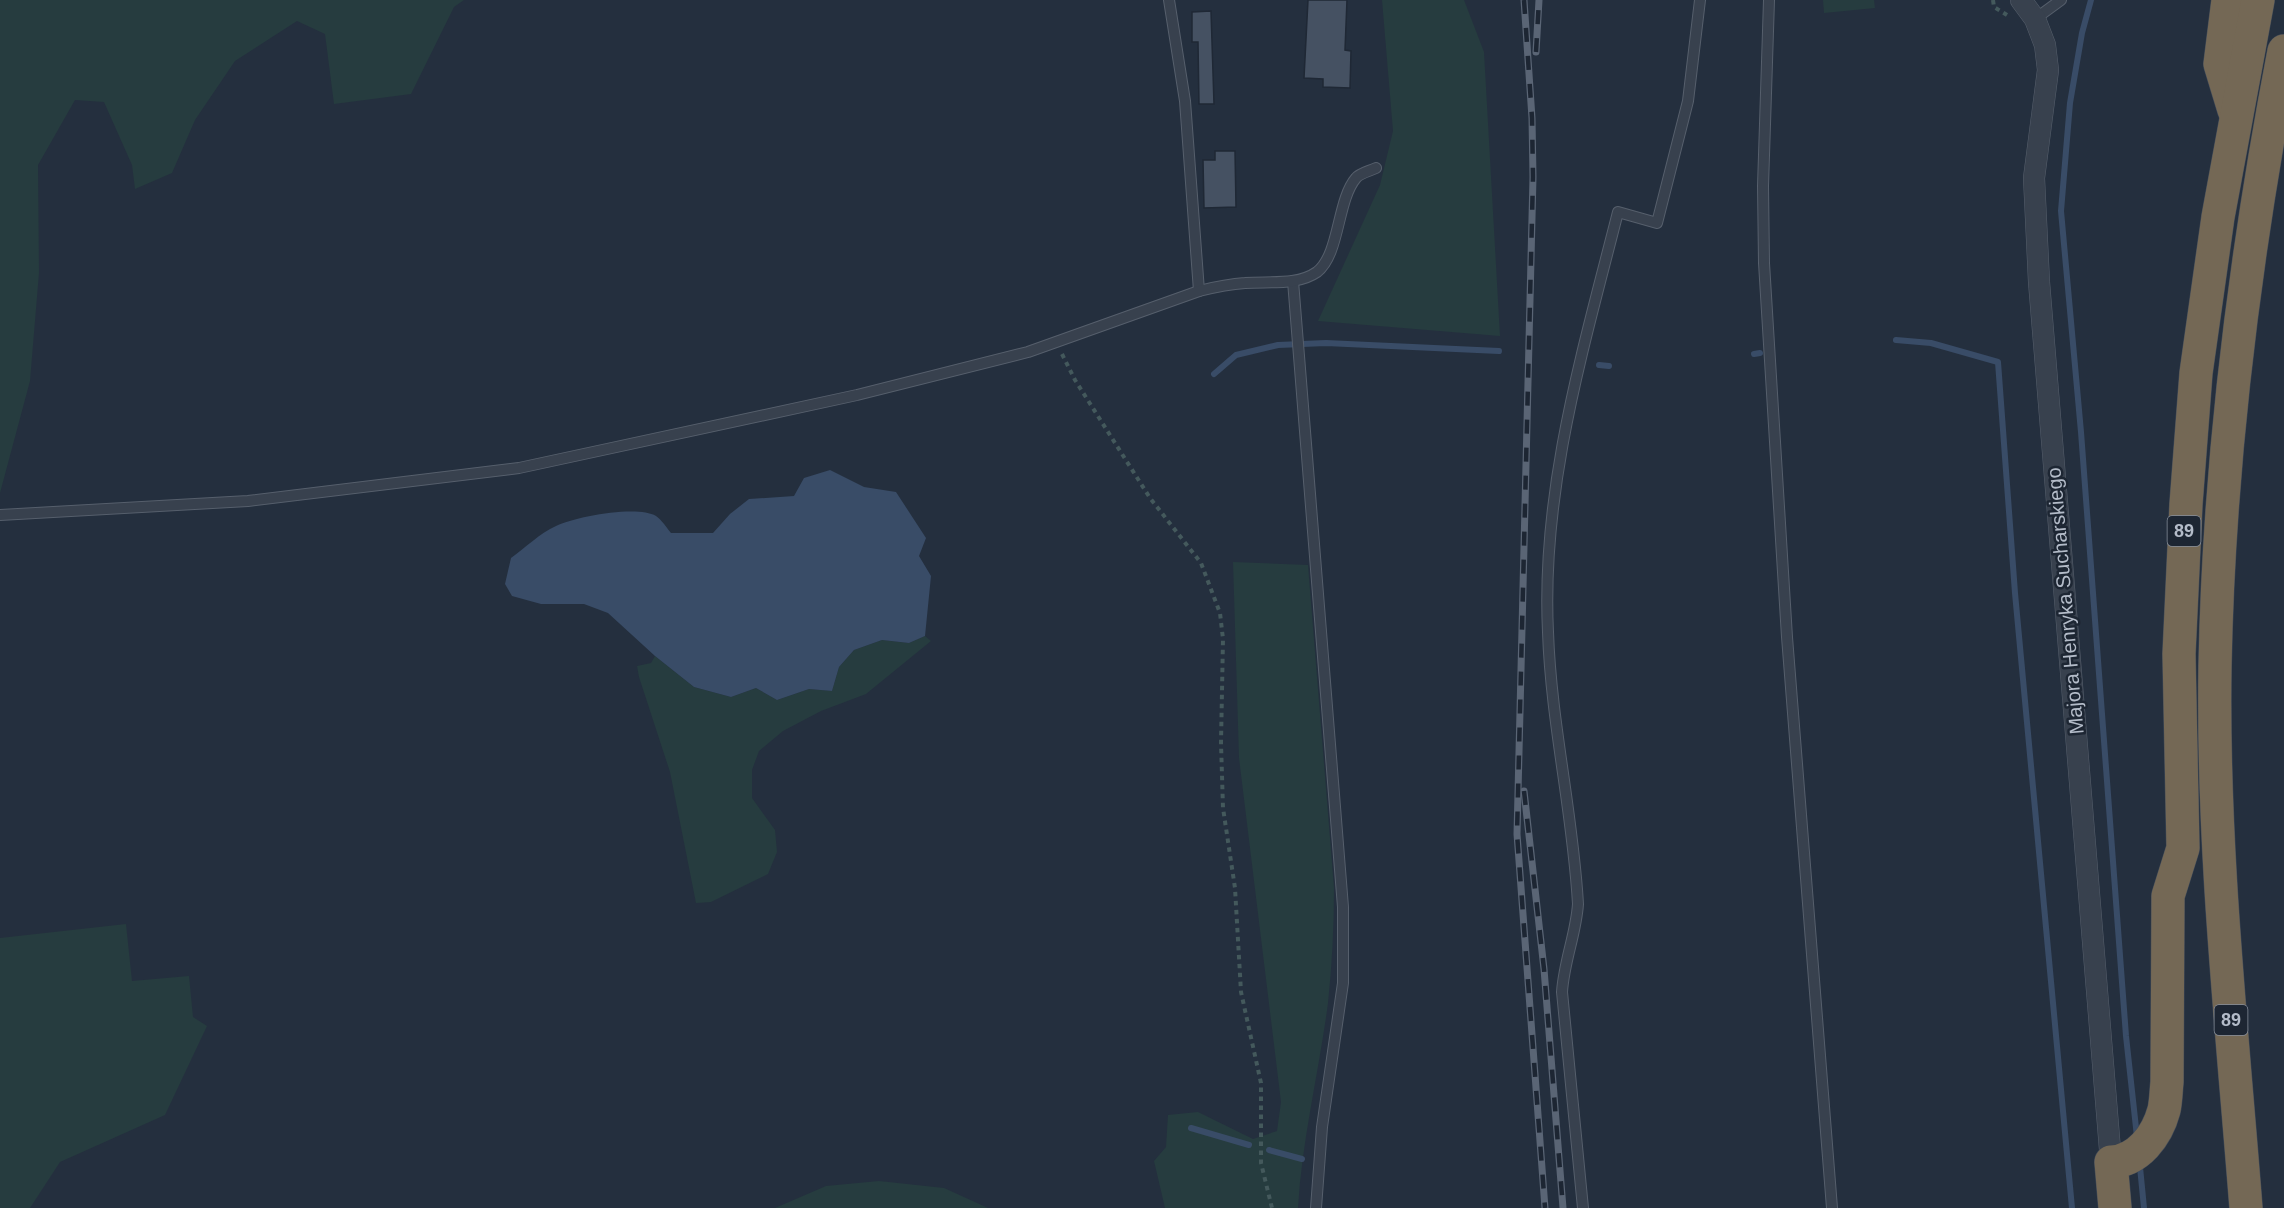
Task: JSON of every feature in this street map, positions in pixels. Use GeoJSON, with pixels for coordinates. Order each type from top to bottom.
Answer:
{"type":"FeatureCollection","features":[{"type":"Feature","properties":{"kind":"highway","name":"89"},"geometry":{"type":"LineString","coordinates":[[2111,1162],[2131,1159],[2144,1148],[2154,1134],[2163,1111],[2167,1082],[2168,896],[2183,848],[2179,654],[2186,504],[2196,373],[2235,115],[2220,64],[2228,0]]}},
{"type":"Feature","properties":{"kind":"highway"},"geometry":{"type":"LineString","coordinates":[[2235,115],[2258,0]]}},
{"type":"Feature","properties":{"kind":"highway"},"geometry":{"type":"LineString","coordinates":[[2275,131],[2284,51]]}},
{"type":"Feature","properties":{"kind":"highway","name":"89"},"geometry":{"type":"LineString","coordinates":[[2246,1208],[2218,831],[2215,667],[2220,536],[2230,406],[2244,284],[2275,131]]}},
{"type":"Feature","properties":{"kind":"highway","name":"Majora Henryka Sucharskiego"},"geometry":{"type":"LineString","coordinates":[[2111,1162],[2115,1208]]}},
{"type":"Feature","properties":{"kind":"street","name":"Majora Henryka Sucharskiego"},"geometry":{"type":"LineString","coordinates":[[2021,0],[2035,19],[2045,45],[2048,70],[2034,178],[2039,282],[2111,1162]]}},
{"type":"Feature","properties":{"kind":"lane"},"geometry":{"type":"LineString","coordinates":[[1169,0],[1185,101],[1199,291]]}},
{"type":"Feature","properties":{"kind":"lane"},"geometry":{"type":"LineString","coordinates":[[1583,1208],[1562,992],[1564,969],[1578,904],[1555,721],[1548,632],[1549,550],[1552,515],[1572,393],[1618,212],[1657,223],[1688,101],[1700,0]]}},
{"type":"Feature","properties":{"kind":"lane"},"geometry":{"type":"LineString","coordinates":[[1769,0],[1763,186],[1764,263],[1787,637],[1832,1208]]}},
{"type":"Feature","properties":{"kind":"lane"},"geometry":{"type":"LineString","coordinates":[[2035,19],[2061,0]]}},
{"type":"Feature","properties":{"kind":"lane"},"geometry":{"type":"LineString","coordinates":[[0,515],[248,501],[519,468],[857,395],[1016,355],[1056,343],[1199,291],[1223,285],[1293,281],[1317,272],[1326,263],[1349,191],[1356,177],[1376,168]]}},
{"type":"Feature","properties":{"kind":"lane"},"geometry":{"type":"LineString","coordinates":[[1293,281],[1343,917],[1343,982],[1322,1127],[1316,1208]]}},
{"type":"Feature","properties":{"kind":"path"},"geometry":{"type":"LineString","coordinates":[[1056,343],[1076,380],[1150,498],[1201,563],[1220,613],[1223,639],[1221,743],[1223,808],[1235,888],[1241,992],[1261,1083],[1261,1163],[1272,1208]]}},
{"type":"Feature","properties":{"kind":"green space"},"geometry":{"type":"Polygon","coordinates":[[[0,0],[464,0],[454,7],[411,94],[334,104],[325,34],[297,21],[235,61],[195,120],[172,173],[135,189],[132,165],[104,102],[75,100],[38,165],[39,273],[30,381],[0,493],[0,0]]]}},
{"type":"Feature","properties":{"kind":"green space"},"geometry":{"type":"Polygon","coordinates":[[[1382,0],[1464,0],[1484,52],[1500,336],[1318,321],[1380,185],[1393,131],[1382,0]]]}},
{"type":"Feature","properties":{"kind":"green space"},"geometry":{"type":"Polygon","coordinates":[[[1823,0],[1874,0],[1875,8],[1824,13],[1823,0]]]}},
{"type":"Feature","properties":{"kind":"green space"},"geometry":{"type":"Polygon","coordinates":[[[1233,562],[1308,565],[1334,888],[1328,1003],[1303,1157],[1298,1208],[1165,1208],[1154,1161],[1166,1147],[1168,1115],[1198,1112],[1253,1139],[1277,1131],[1281,1102],[1239,758],[1233,562]]]}},
{"type":"Feature","properties":{"kind":"green space"},"geometry":{"type":"Polygon","coordinates":[[[925,636],[931,641],[866,694],[821,711],[783,731],[759,751],[752,770],[752,798],[775,830],[777,852],[768,874],[711,902],[696,903],[670,772],[637,666],[651,663],[655,656],[694,687],[731,697],[756,688],[777,700],[809,689],[832,691],[839,667],[854,650],[882,640],[909,643],[925,636]]]}},
{"type":"Feature","properties":{"kind":"green space"},"geometry":{"type":"Polygon","coordinates":[[[126,924],[132,981],[189,976],[193,1017],[207,1026],[165,1115],[60,1162],[30,1208],[0,1208],[0,938],[126,924]]]}},
{"type":"Feature","properties":{"kind":"green space"},"geometry":{"type":"Polygon","coordinates":[[[879,1181],[944,1188],[988,1208],[775,1208],[826,1186],[879,1181]]]}},
{"type":"Feature","properties":{"kind":"water"},"geometry":{"type":"Polygon","coordinates":[[[830,470],[864,487],[896,492],[926,538],[919,556],[931,576],[925,636],[909,643],[882,640],[854,650],[839,667],[832,691],[809,689],[777,700],[756,688],[731,697],[694,687],[655,656],[608,613],[584,604],[541,604],[512,596],[505,584],[511,558],[556,526],[591,516],[635,512],[656,516],[671,533],[713,533],[730,514],[749,499],[794,496],[804,478],[830,470]]]}},
{"type":"Feature","properties":{"kind":"building"},"geometry":{"type":"Polygon","coordinates":[[[1308,0],[1347,0],[1345,50],[1351,51],[1350,88],[1323,87],[1323,79],[1304,78],[1308,0]]]}},
{"type":"Feature","properties":{"kind":"building"},"geometry":{"type":"Polygon","coordinates":[[[1211,11],[1214,104],[1199,104],[1198,42],[1192,42],[1192,12],[1211,11]]]}},
{"type":"Feature","properties":{"kind":"building"},"geometry":{"type":"Polygon","coordinates":[[[1215,151],[1235,151],[1236,207],[1204,208],[1203,160],[1215,160],[1215,151]]]}},
{"type":"Feature","properties":{"kind":"waterway"},"geometry":{"type":"LineString","coordinates":[[2091,0],[2082,33],[2070,103],[2061,211],[2081,432],[2126,1036],[2137,1137]]}},
{"type":"Feature","properties":{"kind":"waterway"},"geometry":{"type":"LineString","coordinates":[[1896,340],[1931,343],[1998,362],[2015,593],[2072,1208]]}},
{"type":"Feature","properties":{"kind":"waterway"},"geometry":{"type":"LineString","coordinates":[[1214,374],[1236,355],[1278,345],[1326,343],[1499,351]]}},
{"type":"Feature","properties":{"kind":"waterway"},"geometry":{"type":"LineString","coordinates":[[1754,354],[1760,353]]}},
{"type":"Feature","properties":{"kind":"waterway"},"geometry":{"type":"LineString","coordinates":[[1599,365],[1609,366]]}},
{"type":"Feature","properties":{"kind":"waterway"},"geometry":{"type":"LineString","coordinates":[[1191,1128],[1249,1145]]}},
{"type":"Feature","properties":{"kind":"waterway"},"geometry":{"type":"LineString","coordinates":[[1269,1150],[1302,1159]]}},
{"type":"Feature","properties":{"kind":"waterway"},"geometry":{"type":"LineString","coordinates":[[2140,1167],[2144,1208]]}},
{"type":"Feature","properties":{"kind":"railway"},"geometry":{"type":"LineString","coordinates":[[1524,0],[1532,118],[1533,177],[1517,834],[1545,1208]]}},
{"type":"Feature","properties":{"kind":"railway"},"geometry":{"type":"LineString","coordinates":[[1536,52],[1539,0]]}},
{"type":"Feature","properties":{"kind":"railway"},"geometry":{"type":"LineString","coordinates":[[1524,791],[1544,969],[1563,1208]]}}]}
